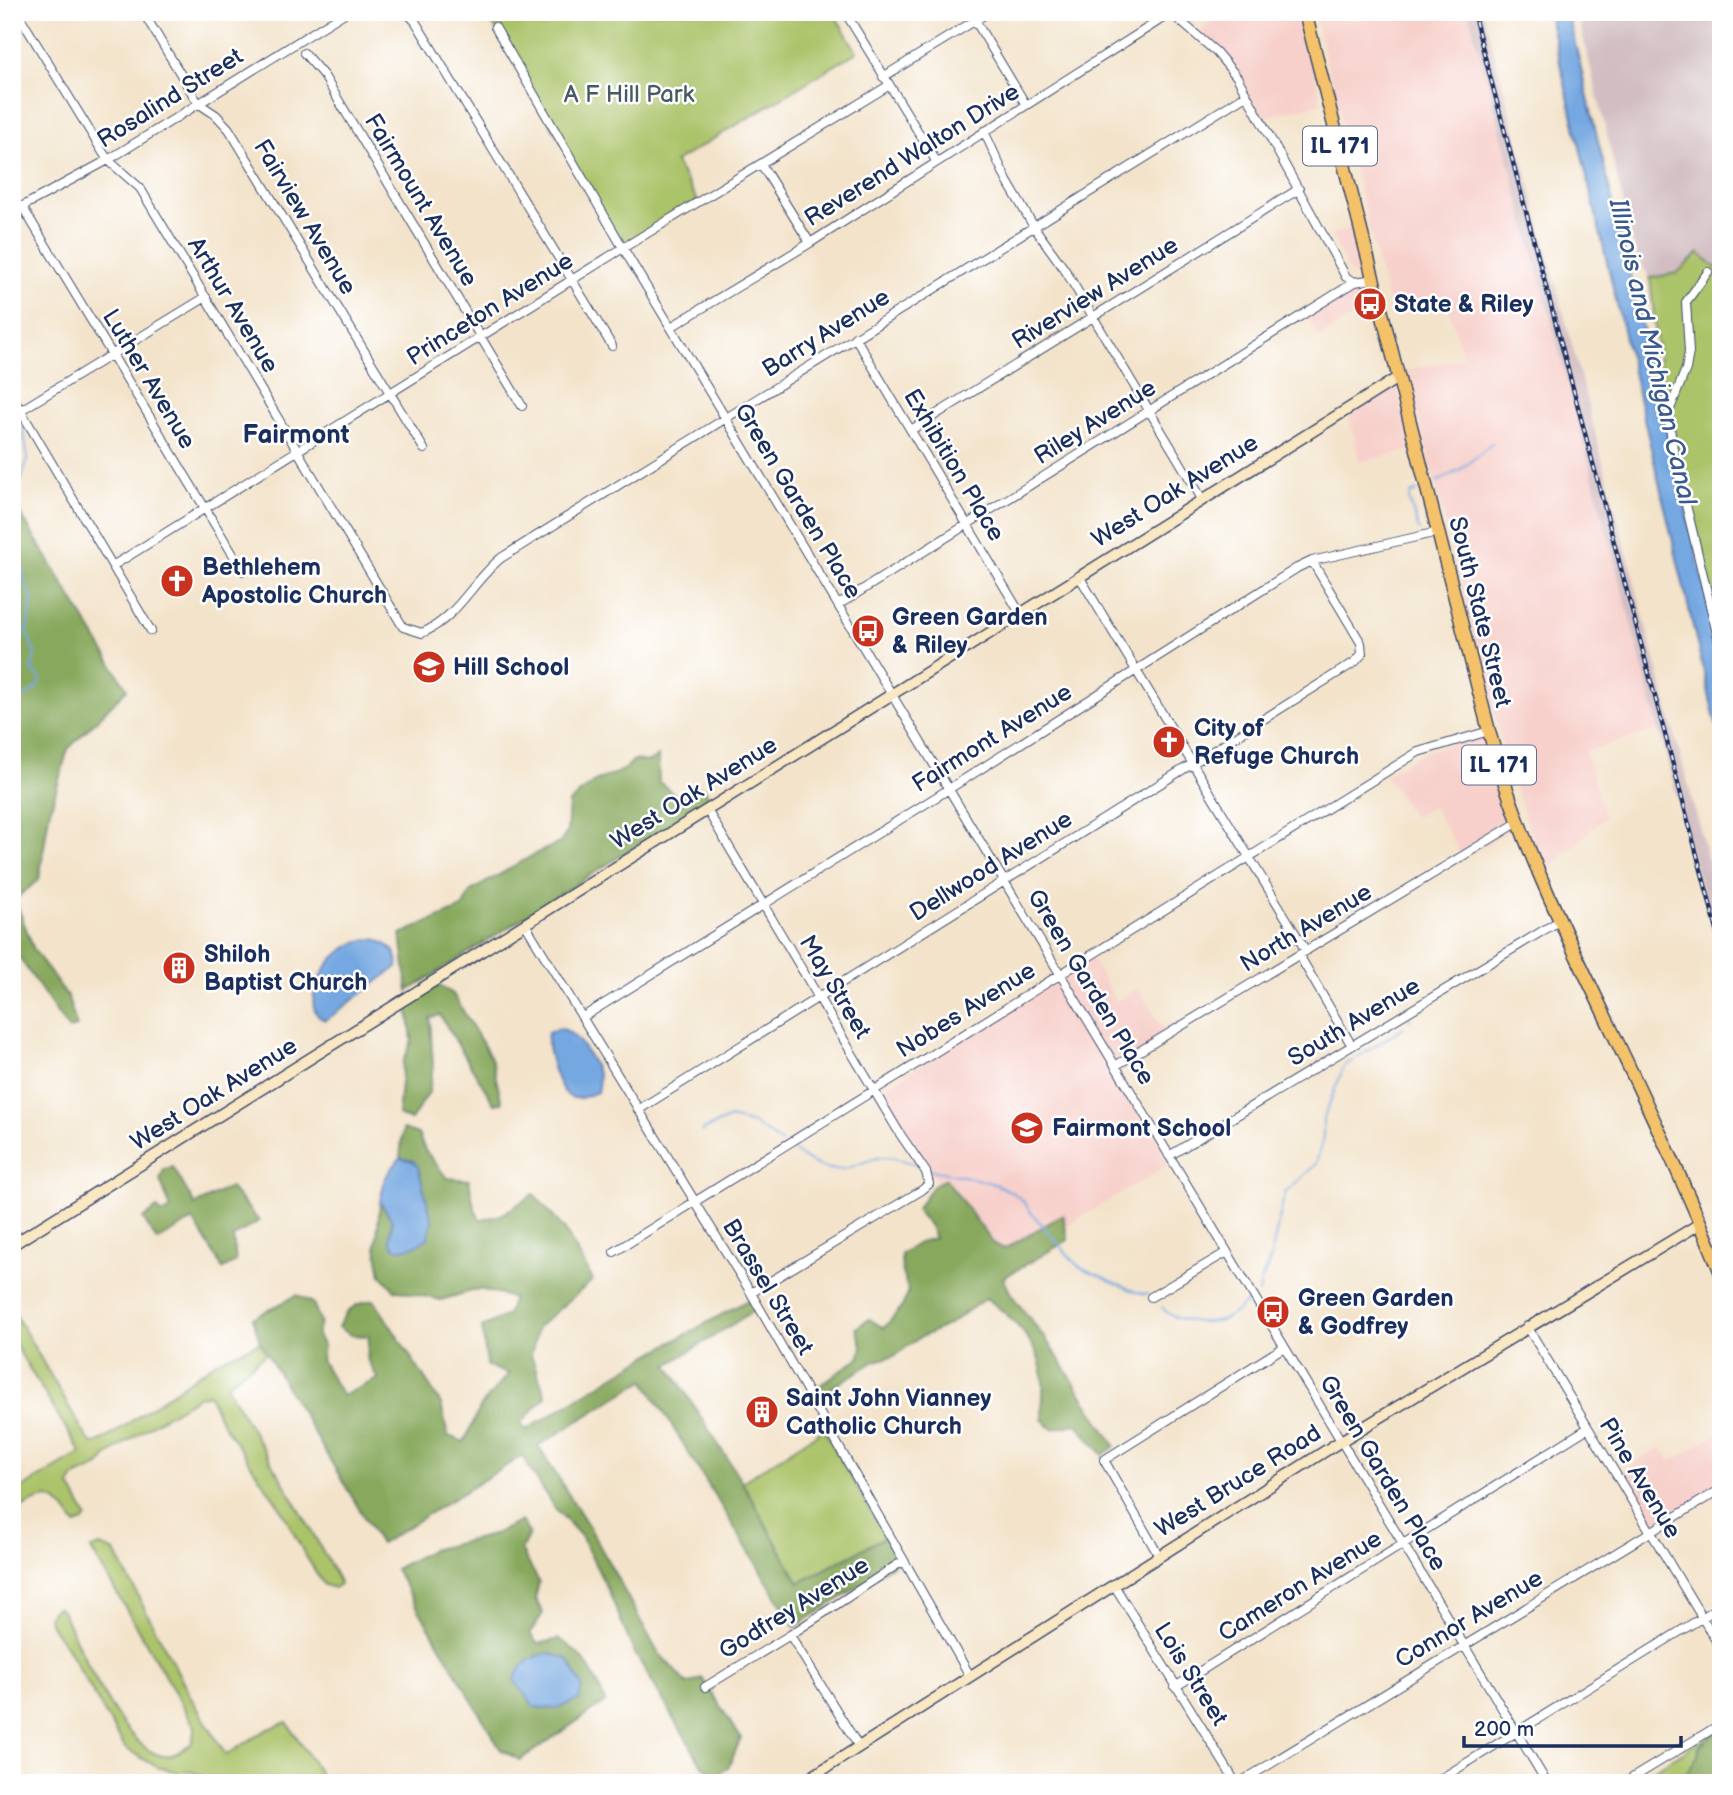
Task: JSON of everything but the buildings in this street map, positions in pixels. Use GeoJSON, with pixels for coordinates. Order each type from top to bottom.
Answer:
{"type":"FeatureCollection","features":[{"type":"Feature","properties":{"kind":"main road","name":"South State Street"},"geometry":{"type":"LineString","coordinates":[[1305,12],[1489,731],[1517,823],[1559,921],[1701,1223],[1721,1273]]}},
{"type":"Feature","properties":{"kind":"street","name":"Arthur Avenue"},"geometry":{"type":"LineString","coordinates":[[17,12],[108,160],[140,188],[403,627]]}},
{"type":"Feature","properties":{"kind":"street","name":"Fairview Avenue"},"geometry":{"type":"LineString","coordinates":[[143,12],[198,103],[216,115],[229,129],[424,449]]}},
{"type":"Feature","properties":{"kind":"street","name":"Rosalind Street"},"geometry":{"type":"LineString","coordinates":[[12,212],[108,160],[346,12]]}},
{"type":"Feature","properties":{"kind":"street"},"geometry":{"type":"LineString","coordinates":[[406,12],[415,21],[612,346]]}},
{"type":"Feature","properties":{"kind":"street"},"geometry":{"type":"LineString","coordinates":[[845,12],[936,161]]}},
{"type":"Feature","properties":{"kind":"street"},"geometry":{"type":"LineString","coordinates":[[970,12],[1026,105]]}},
{"type":"Feature","properties":{"kind":"street"},"geometry":{"type":"LineString","coordinates":[[883,77],[989,12]]}},
{"type":"Feature","properties":{"kind":"street"},"geometry":{"type":"LineString","coordinates":[[1171,13],[1227,62],[1346,277],[1355,282]]}},
{"type":"Feature","properties":{"kind":"street","name":"Reverend Walton Drive"},"geometry":{"type":"LineString","coordinates":[[671,327],[810,243],[1171,13]]}},
{"type":"Feature","properties":{"kind":"street","name":"Green Garden Place"},"geometry":{"type":"LineString","coordinates":[[495,27],[623,248],[1547,1783]]}},
{"type":"Feature","properties":{"kind":"street","name":"Fairmount Avenue"},"geometry":{"type":"LineString","coordinates":[[304,53],[324,76],[522,406]]}},
{"type":"Feature","properties":{"kind":"street","name":"Princeton Avenue"},"geometry":{"type":"LineString","coordinates":[[114,565],[888,86]]}},
{"type":"Feature","properties":{"kind":"street","name":"Barry Avenue"},"geometry":{"type":"LineString","coordinates":[[403,627],[422,633],[438,626],[485,571],[501,558],[1246,95]]}},
{"type":"Feature","properties":{"kind":"street"},"geometry":{"type":"LineString","coordinates":[[984,131],[1007,181],[1094,317],[1202,499]]}},
{"type":"Feature","properties":{"kind":"street"},"geometry":{"type":"LineString","coordinates":[[761,164],[810,243]]}},
{"type":"Feature","properties":{"kind":"street","name":"Riverview Avenue"},"geometry":{"type":"LineString","coordinates":[[911,429],[1299,189]]}},
{"type":"Feature","properties":{"kind":"street","name":"Luther Avenue"},"geometry":{"type":"LineString","coordinates":[[22,206],[243,571]]}},
{"type":"Feature","properties":{"kind":"street"},"geometry":{"type":"LineString","coordinates":[[1708,272],[1686,302],[1689,352],[1686,369],[1668,414],[1674,455],[1721,650]]}},
{"type":"Feature","properties":{"kind":"street","name":"Riley Avenue"},"geometry":{"type":"LineString","coordinates":[[838,605],[1355,282],[1374,279]]}},
{"type":"Feature","properties":{"kind":"street"},"geometry":{"type":"LineString","coordinates":[[21,411],[206,297]]}},
{"type":"Feature","properties":{"kind":"street","name":"Exhibition Place"},"geometry":{"type":"LineString","coordinates":[[855,338],[1020,613]]}},
{"type":"Feature","properties":{"kind":"street","name":"West Oak Avenue"},"geometry":{"type":"LineString","coordinates":[[12,1245],[1399,377]]}},
{"type":"Feature","properties":{"kind":"street"},"geometry":{"type":"LineString","coordinates":[[12,396],[151,631]]}},
{"type":"Feature","properties":{"kind":"street","name":"Fairmont Avenue"},"geometry":{"type":"LineString","coordinates":[[583,1017],[1297,568],[1312,561],[1438,531]]}},
{"type":"Feature","properties":{"kind":"street","name":"Dellwood Avenue"},"geometry":{"type":"LineString","coordinates":[[638,1110],[1355,662],[1362,654],[1361,643],[1312,561]]}},
{"type":"Feature","properties":{"kind":"street"},"geometry":{"type":"LineString","coordinates":[[1079,576],[1250,857],[1352,1046]]}},
{"type":"Feature","properties":{"kind":"street","name":"Nobes Avenue"},"geometry":{"type":"LineString","coordinates":[[614,1252],[1418,752],[1489,731]]}},
{"type":"Feature","properties":{"kind":"street","name":"May Street"},"geometry":{"type":"LineString","coordinates":[[707,810],[926,1172],[929,1184],[751,1293]]}},
{"type":"Feature","properties":{"kind":"street","name":"North Avenue"},"geometry":{"type":"LineString","coordinates":[[1115,1066],[1517,823]]}},
{"type":"Feature","properties":{"kind":"street","name":"South Avenue"},"geometry":{"type":"LineString","coordinates":[[1169,1156],[1559,921]]}},
{"type":"Feature","properties":{"kind":"street","name":"Brassel Street"},"geometry":{"type":"LineString","coordinates":[[525,924],[751,1293],[970,1676]]}},
{"type":"Feature","properties":{"kind":"street","name":"West Bruce Road"},"geometry":{"type":"LineString","coordinates":[[802,1783],[1341,1441],[1701,1223]]}},
{"type":"Feature","properties":{"kind":"street"},"geometry":{"type":"LineString","coordinates":[[1151,1297],[1227,1252]]}},
{"type":"Feature","properties":{"kind":"street","name":"Pine Avenue"},"geometry":{"type":"LineString","coordinates":[[1527,1326],[1721,1649]]}},
{"type":"Feature","properties":{"kind":"street"},"geometry":{"type":"LineString","coordinates":[[1159,1556],[1104,1460],[1284,1347]]}},
{"type":"Feature","properties":{"kind":"street","name":"Cameron Avenue"},"geometry":{"type":"LineString","coordinates":[[1175,1687],[1588,1428]]}},
{"type":"Feature","properties":{"kind":"street","name":"Connor Avenue"},"geometry":{"type":"LineString","coordinates":[[1238,1783],[1721,1489]]}},
{"type":"Feature","properties":{"kind":"street","name":"Godfrey Avenue"},"geometry":{"type":"LineString","coordinates":[[705,1687],[903,1561]]}},
{"type":"Feature","properties":{"kind":"street","name":"Lois Street"},"geometry":{"type":"LineString","coordinates":[[1114,1585],[1175,1687],[1238,1783]]}},
{"type":"Feature","properties":{"kind":"street"},"geometry":{"type":"LineString","coordinates":[[1434,1783],[1721,1606]]}},
{"type":"Feature","properties":{"kind":"street"},"geometry":{"type":"LineString","coordinates":[[790,1635],[859,1747]]}},
{"type":"Feature","properties":{"kind":"street"},"geometry":{"type":"LineString","coordinates":[[1624,1783],[1721,1724]]}},
{"type":"Feature","properties":{"kind":"shaded area"},"geometry":{"type":"Polygon","coordinates":[[[1220,12],[1247,12],[1249,19],[1276,12],[1300,12],[1322,103],[1263,117],[1231,62],[1199,34],[1220,12]]]}},
{"type":"Feature","properties":{"kind":"shaded area"},"geometry":{"type":"Polygon","coordinates":[[[1314,12],[1468,12],[1519,199],[1659,730],[1585,751],[1605,817],[1546,871],[1508,766],[1406,371],[1463,357],[1445,295],[1390,309],[1314,12]]]}},
{"type":"Feature","properties":{"kind":"shaded area"},"geometry":{"type":"Polygon","coordinates":[[[1468,12],[1483,12],[1534,201],[1721,910],[1721,965],[1519,199],[1468,12]]]}},
{"type":"Feature","properties":{"kind":"shaded area"},"geometry":{"type":"Polygon","coordinates":[[[1577,12],[1721,12],[1721,272],[1699,253],[1677,273],[1650,278],[1636,255],[1577,12]]]}},
{"type":"Feature","properties":{"kind":"shaded area"},"geometry":{"type":"Polygon","coordinates":[[[1352,227],[1364,272],[1360,279],[1347,268],[1331,234],[1352,227]]]}},
{"type":"Feature","properties":{"kind":"shaded area"},"geometry":{"type":"Polygon","coordinates":[[[1370,282],[1375,303],[1319,337],[1306,315],[1355,284],[1370,282]]]}},
{"type":"Feature","properties":{"kind":"shaded area"},"geometry":{"type":"Polygon","coordinates":[[[1395,382],[1412,450],[1359,462],[1348,410],[1395,382]]]}},
{"type":"Feature","properties":{"kind":"shaded area"},"geometry":{"type":"Polygon","coordinates":[[[1486,734],[1494,783],[1514,827],[1463,858],[1433,806],[1414,818],[1385,775],[1419,754],[1486,734]]]}},
{"type":"Feature","properties":{"kind":"shaded area","name":"Fairmont School"},"geometry":{"type":"Polygon","coordinates":[[[1091,958],[1116,1001],[1138,988],[1168,1037],[1118,1068],[1170,1164],[1002,1264],[934,1178],[880,1091],[1091,958]]]}},
{"type":"Feature","properties":{"kind":"shaded area"},"geometry":{"type":"Polygon","coordinates":[[[1721,1431],[1721,1485],[1651,1528],[1618,1474],[1661,1447],[1671,1462],[1721,1431]]]}},
{"type":"Feature","properties":{"kind":"green space","name":"A F Hill Park"},"geometry":{"type":"Polygon","coordinates":[[[486,12],[833,12],[857,52],[675,162],[698,201],[623,246],[486,12]]]}},
{"type":"Feature","properties":{"kind":"green space"},"geometry":{"type":"Polygon","coordinates":[[[1699,253],[1721,272],[1721,625],[1674,437],[1664,413],[1650,278],[1677,273],[1699,253]]]}},
{"type":"Feature","properties":{"kind":"green space"},"geometry":{"type":"Polygon","coordinates":[[[12,500],[127,689],[68,749],[49,814],[39,880],[15,899],[34,950],[68,998],[77,1027],[68,1029],[12,947],[12,500]]]}},
{"type":"Feature","properties":{"kind":"green space"},"geometry":{"type":"Polygon","coordinates":[[[658,756],[659,782],[680,798],[688,788],[704,788],[710,799],[408,991],[401,934],[462,908],[471,891],[537,853],[560,843],[567,832],[569,803],[580,793],[596,781],[621,771],[634,760],[649,762],[658,756]]]}},
{"type":"Feature","properties":{"kind":"green space"},"geometry":{"type":"Polygon","coordinates":[[[438,985],[453,994],[491,1058],[502,1103],[494,1104],[440,1015],[430,1018],[433,1066],[429,1092],[411,1120],[398,1115],[403,1062],[412,1041],[408,1006],[438,985]]]}},
{"type":"Feature","properties":{"kind":"green space"},"geometry":{"type":"Polygon","coordinates":[[[403,1129],[418,1134],[425,1150],[447,1178],[469,1180],[474,1207],[480,1220],[501,1215],[534,1194],[565,1230],[593,1280],[538,1327],[531,1355],[546,1396],[521,1423],[526,1430],[645,1357],[748,1300],[755,1310],[668,1365],[742,1482],[799,1583],[885,1537],[899,1561],[795,1627],[644,1380],[538,1446],[591,1530],[657,1651],[687,1684],[702,1678],[741,1738],[728,1768],[716,1775],[702,1765],[633,1650],[609,1592],[581,1536],[553,1506],[522,1456],[380,1544],[260,1342],[253,1318],[297,1295],[313,1303],[320,1321],[317,1336],[323,1346],[321,1360],[342,1396],[378,1379],[367,1359],[369,1336],[351,1335],[338,1327],[352,1308],[374,1300],[441,1404],[448,1436],[464,1442],[481,1406],[509,1374],[487,1366],[482,1327],[507,1315],[513,1298],[479,1289],[441,1300],[395,1290],[381,1275],[376,1247],[380,1202],[392,1219],[390,1239],[413,1161],[400,1158],[403,1129]]]}},
{"type":"Feature","properties":{"kind":"green space"},"geometry":{"type":"Polygon","coordinates":[[[173,1167],[195,1205],[230,1187],[259,1221],[233,1237],[236,1262],[223,1269],[193,1220],[157,1241],[143,1219],[157,1208],[162,1214],[171,1209],[160,1180],[164,1169],[173,1167]]]}},
{"type":"Feature","properties":{"kind":"green space"},"geometry":{"type":"Polygon","coordinates":[[[946,1179],[993,1243],[1004,1249],[1063,1215],[1068,1240],[1003,1278],[1011,1294],[1050,1345],[1115,1446],[1103,1455],[1077,1424],[1052,1429],[1042,1419],[1043,1379],[1037,1355],[1024,1333],[986,1298],[948,1325],[919,1338],[894,1356],[875,1361],[821,1394],[813,1390],[860,1357],[862,1345],[856,1328],[869,1319],[884,1328],[902,1307],[909,1291],[902,1273],[901,1254],[920,1242],[935,1238],[930,1226],[916,1209],[935,1184],[946,1179]]]}},
{"type":"Feature","properties":{"kind":"green space"},"geometry":{"type":"Polygon","coordinates":[[[12,1309],[92,1444],[107,1438],[219,1360],[260,1342],[267,1353],[226,1385],[340,1584],[334,1588],[324,1585],[282,1510],[221,1421],[209,1394],[198,1397],[153,1424],[108,1455],[99,1466],[73,1478],[70,1486],[87,1517],[84,1522],[76,1525],[61,1506],[49,1498],[12,1513],[12,1494],[81,1453],[12,1340],[12,1309]]]}},
{"type":"Feature","properties":{"kind":"green space"},"geometry":{"type":"Polygon","coordinates":[[[824,1429],[885,1537],[799,1583],[742,1482],[824,1429]]]}},
{"type":"Feature","properties":{"kind":"green space"},"geometry":{"type":"Polygon","coordinates":[[[521,1521],[529,1533],[521,1550],[539,1582],[535,1599],[543,1613],[530,1634],[538,1644],[559,1639],[575,1651],[593,1674],[605,1702],[520,1760],[501,1750],[395,1569],[431,1550],[492,1535],[521,1521]]]}},
{"type":"Feature","properties":{"kind":"green space"},"geometry":{"type":"Polygon","coordinates":[[[100,1546],[115,1552],[193,1701],[226,1755],[266,1730],[287,1722],[326,1783],[208,1783],[193,1772],[157,1767],[125,1748],[51,1625],[48,1617],[58,1607],[62,1610],[103,1694],[132,1735],[148,1749],[167,1756],[192,1743],[195,1727],[91,1549],[100,1546]]]}},
{"type":"Feature","properties":{"kind":"green space"},"geometry":{"type":"Polygon","coordinates":[[[1721,1729],[1721,1783],[1632,1783],[1721,1729]]]}},
{"type":"Feature","properties":{"kind":"green space"},"geometry":{"type":"Polygon","coordinates":[[[1721,1730],[1721,1783],[1673,1783],[1685,1774],[1706,1739],[1721,1730]]]}},
{"type":"Feature","properties":{"kind":"water"},"geometry":{"type":"Polygon","coordinates":[[[1548,12],[1567,12],[1699,565],[1721,664],[1721,745],[1548,12]]]}},
{"type":"Feature","properties":{"kind":"water"},"geometry":{"type":"Polygon","coordinates":[[[375,939],[392,949],[397,957],[397,967],[325,1020],[314,1008],[316,989],[324,970],[340,952],[364,940],[375,939]]]}},
{"type":"Feature","properties":{"kind":"water"},"geometry":{"type":"Polygon","coordinates":[[[560,1028],[578,1040],[588,1054],[599,1077],[597,1092],[576,1098],[565,1093],[548,1048],[548,1033],[560,1028]]]}},
{"type":"Feature","properties":{"kind":"water"},"geometry":{"type":"Polygon","coordinates":[[[400,1158],[413,1161],[418,1167],[432,1221],[428,1238],[401,1249],[392,1245],[392,1221],[380,1202],[385,1178],[400,1158]]]}},
{"type":"Feature","properties":{"kind":"water"},"geometry":{"type":"Polygon","coordinates":[[[548,1653],[568,1659],[582,1686],[579,1700],[554,1709],[534,1707],[515,1681],[527,1662],[548,1653]]]}},
{"type":"Feature","properties":{"kind":"waterway"},"geometry":{"type":"LineString","coordinates":[[12,287],[21,317],[12,366]]}},
{"type":"Feature","properties":{"kind":"waterway"},"geometry":{"type":"LineString","coordinates":[[12,376],[17,394]]}},
{"type":"Feature","properties":{"kind":"waterway"},"geometry":{"type":"LineString","coordinates":[[12,702],[33,691],[41,679],[31,669],[35,654],[27,633],[32,600],[24,579],[18,536],[13,521],[15,502],[28,458],[21,416]]}},
{"type":"Feature","properties":{"kind":"waterway"},"geometry":{"type":"LineString","coordinates":[[1437,482],[1460,470],[1493,443]]}},
{"type":"Feature","properties":{"kind":"waterway"},"geometry":{"type":"LineString","coordinates":[[1417,491],[1411,494],[1409,500],[1419,530]]}},
{"type":"Feature","properties":{"kind":"waterway"},"geometry":{"type":"LineString","coordinates":[[1259,1293],[1270,1260],[1285,1193],[1316,1164],[1323,1137],[1323,1120],[1344,1066],[1404,1027]]}},
{"type":"Feature","properties":{"kind":"waterway"},"geometry":{"type":"LineString","coordinates":[[701,1131],[730,1118],[754,1124],[782,1143]]}},
{"type":"Feature","properties":{"kind":"waterway"},"geometry":{"type":"LineString","coordinates":[[789,1146],[808,1161],[831,1169],[848,1168],[884,1157],[917,1164]]}},
{"type":"Feature","properties":{"kind":"waterway"},"geometry":{"type":"LineString","coordinates":[[928,1169],[984,1181],[1011,1192],[1078,1266],[1136,1292],[1148,1294]]}},
{"type":"Feature","properties":{"kind":"waterway"},"geometry":{"type":"LineString","coordinates":[[1162,1307],[1183,1319],[1210,1321],[1226,1318],[1249,1300]]}},
{"type":"Feature","properties":{"kind":"railway"},"geometry":{"type":"LineString","coordinates":[[1473,12],[1721,945]]}},
{"type":"Feature","properties":{"kind":"place","name":"State & Riley"},"geometry":{"type":"Point","coordinates":[1370,304]}},
{"type":"Feature","properties":{"kind":"place","name":"Bethlehem Apostolic Church"},"geometry":{"type":"Point","coordinates":[177,581]}},
{"type":"Feature","properties":{"kind":"place","name":"Green Garden & Riley"},"geometry":{"type":"Point","coordinates":[868,631]}},
{"type":"Feature","properties":{"kind":"place","name":"Hill School"},"geometry":{"type":"Point","coordinates":[429,667]}},
{"type":"Feature","properties":{"kind":"place","name":"City of Refuge Church"},"geometry":{"type":"Point","coordinates":[1169,742]}},
{"type":"Feature","properties":{"kind":"place","name":"Shiloh Baptist Church"},"geometry":{"type":"Point","coordinates":[179,968]}},
{"type":"Feature","properties":{"kind":"place","name":"Fairmont School"},"geometry":{"type":"Point","coordinates":[1027,1128]}},
{"type":"Feature","properties":{"kind":"place","name":"Green Garden & Godfrey"},"geometry":{"type":"Point","coordinates":[1273,1312]}},
{"type":"Feature","properties":{"kind":"place","name":"Saint John Vianney Catholic Church"},"geometry":{"type":"Point","coordinates":[762,1412]}},
{"type":"Feature","properties":{"kind":"district","name":"Fairmont"},"geometry":{"type":"Point","coordinates":[296,435]}},
{"type":"Feature","properties":{"kind":"water label","name":"Illinois and Michigan Canal"},"geometry":{"type":"Point","coordinates":[1652,352]}}]}
